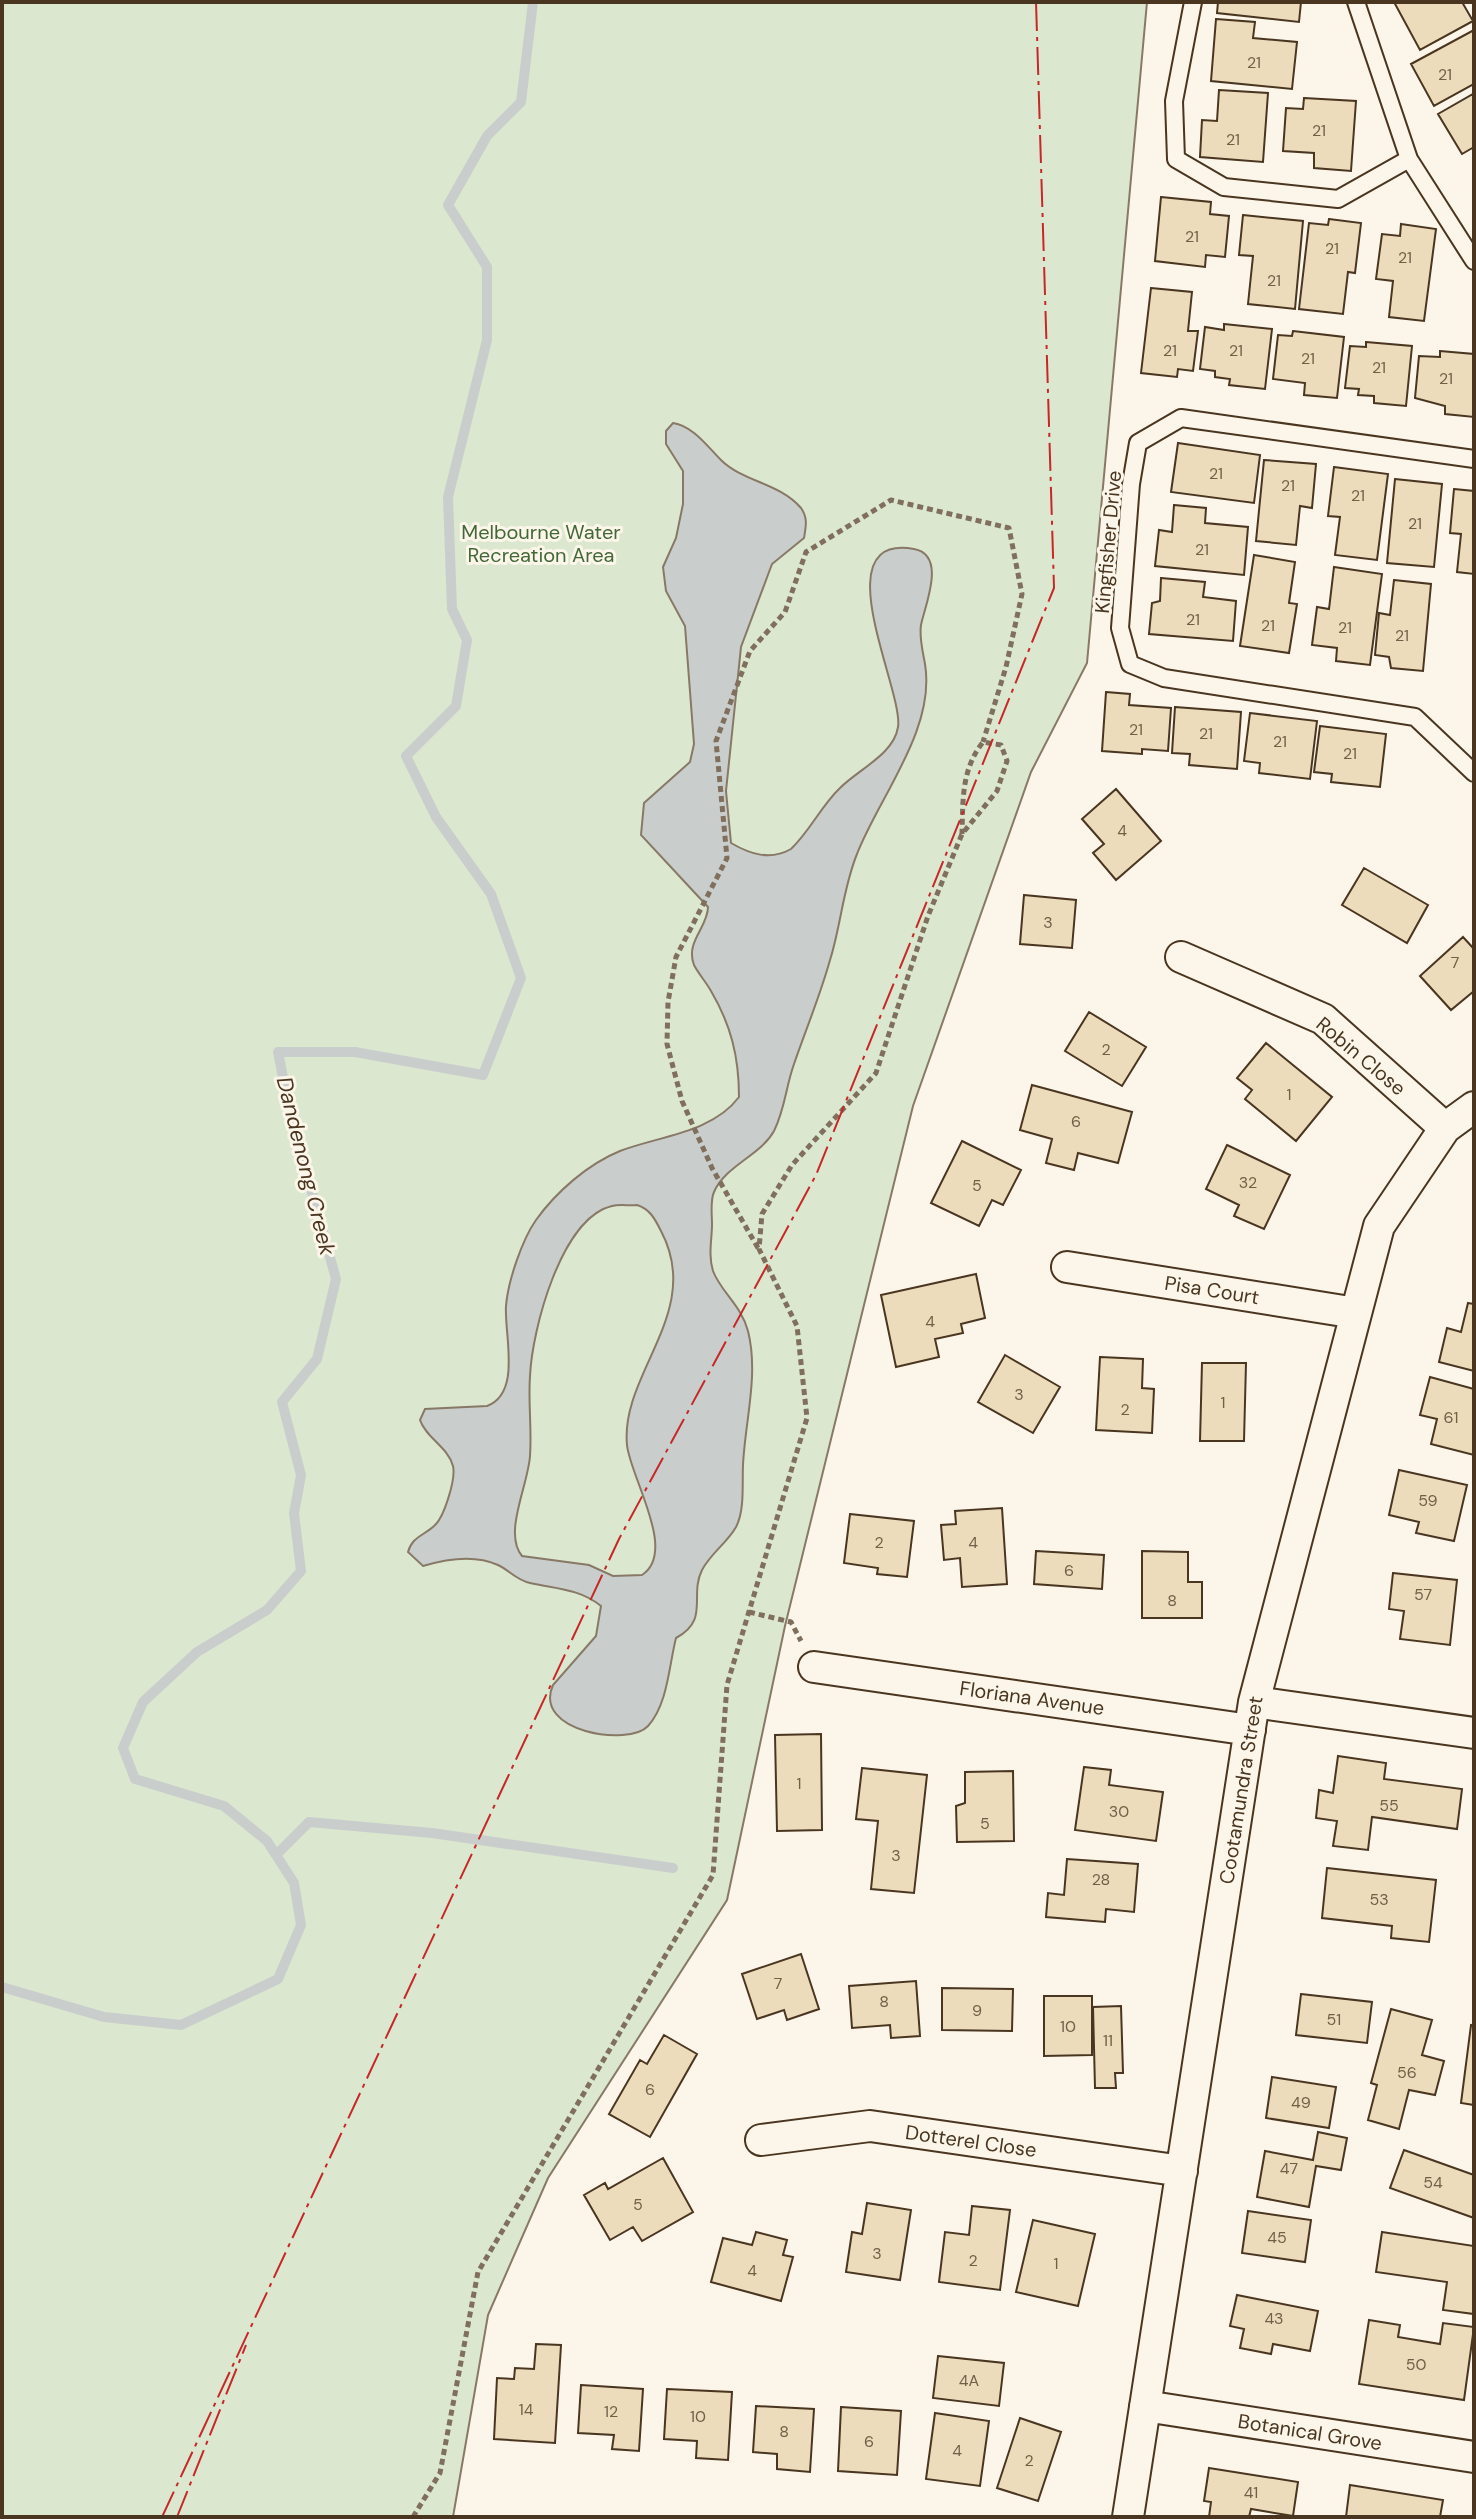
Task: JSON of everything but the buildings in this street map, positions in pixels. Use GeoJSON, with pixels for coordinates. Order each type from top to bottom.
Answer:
{"type":"FeatureCollection","features":[{"type":"Feature","properties":{"kind":"street","name":"Robin Close"},"geometry":{"type":"LineString","coordinates":[[1181,957],[1323,1019],[1445,1128]]}},
{"type":"Feature","properties":{"kind":"street","name":"Cootamundra Street"},"geometry":{"type":"LineString","coordinates":[[1128,2517],[1252,1716],[1379,1226],[1445,1128],[1474,1107]]}},
{"type":"Feature","properties":{"kind":"street","name":"Pisa Court"},"geometry":{"type":"LineString","coordinates":[[1067,1267],[1356,1313]]}},
{"type":"Feature","properties":{"kind":"street","name":"Floriana Avenue"},"geometry":{"type":"LineString","coordinates":[[814,1667],[1252,1716],[1474,1733]]}},
{"type":"Feature","properties":{"kind":"street","name":"Dotterel Close"},"geometry":{"type":"LineString","coordinates":[[761,2140],[870,2126],[1182,2171]]}},
{"type":"Feature","properties":{"kind":"street","name":"Botanical Grove"},"geometry":{"type":"LineString","coordinates":[[1145,2406],[1474,2457]]}},
{"type":"Feature","properties":{"kind":"lane"},"geometry":{"type":"LineString","coordinates":[[1193,2],[1174,101],[1176,159],[1224,187],[1338,199],[1409,159]]}},
{"type":"Feature","properties":{"kind":"lane"},"geometry":{"type":"LineString","coordinates":[[1356,2],[1409,159],[1474,261]]}},
{"type":"Feature","properties":{"kind":"lane","name":"Kingfisher Drive"},"geometry":{"type":"LineString","coordinates":[[1474,459],[1181,418],[1138,443],[1131,484],[1120,628],[1130,664],[1141,669],[1164,678],[1415,717],[1474,773]]}},
{"type":"Feature","properties":{"kind":"path"},"geometry":{"type":"LineString","coordinates":[[413,2517],[440,2473],[478,2272],[713,1875],[727,1685],[807,1418],[797,1326],[759,1249],[712,1168],[682,1101],[667,1044],[668,1002],[676,957],[727,858],[716,741],[750,651],[785,612],[806,552],[891,500],[1009,528],[1022,594],[1006,667],[983,742],[971,757],[964,784],[962,834]]}},
{"type":"Feature","properties":{"kind":"path"},"geometry":{"type":"LineString","coordinates":[[759,1249],[762,1214],[792,1165],[876,1073],[928,916],[962,834],[997,791],[1007,761],[1001,745],[983,742]]}},
{"type":"Feature","properties":{"kind":"path"},"geometry":{"type":"LineString","coordinates":[[749,1612],[791,1622],[814,1667]]}},
{"type":"Feature","properties":{"kind":"green space","name":"Melbourne Water Recreation Area"},"geometry":{"type":"Polygon","coordinates":[[[2,2],[1147,2],[1087,663],[1031,772],[913,1106],[785,1626],[727,1900],[548,2178],[488,2315],[453,2517],[2,2517],[2,2]]]}},
{"type":"Feature","properties":{"kind":"shaded area"},"geometry":{"type":"Polygon","coordinates":[[[673,423],[687,428],[730,467],[783,493],[801,508],[806,519],[804,538],[772,564],[741,647],[726,791],[731,843],[760,855],[775,855],[791,849],[833,795],[890,745],[898,727],[897,708],[874,618],[870,589],[874,565],[887,551],[914,549],[924,553],[932,570],[921,625],[926,688],[914,738],[852,867],[830,960],[791,1072],[778,1123],[761,1147],[726,1175],[713,1196],[710,1253],[713,1271],[745,1322],[751,1348],[752,1381],[739,1520],[702,1570],[697,1589],[696,1615],[693,1623],[676,1638],[664,1696],[655,1717],[638,1732],[604,1735],[569,1724],[556,1714],[550,1701],[553,1685],[596,1636],[601,1606],[576,1593],[525,1582],[489,1562],[460,1559],[423,1566],[408,1552],[415,1540],[434,1526],[442,1515],[453,1472],[447,1453],[420,1420],[425,1409],[487,1406],[498,1399],[504,1389],[509,1362],[507,1296],[521,1249],[536,1220],[563,1189],[596,1163],[620,1151],[700,1126],[728,1109],[739,1097],[729,1029],[692,957],[694,942],[705,921],[708,907],[641,835],[644,803],[690,762],[694,744],[685,626],[666,591],[663,567],[676,538],[683,504],[683,471],[666,444],[666,431],[673,423]],[[637,1205],[612,1206],[594,1215],[578,1231],[564,1253],[543,1305],[532,1356],[530,1456],[515,1535],[522,1556],[589,1565],[613,1576],[642,1575],[652,1564],[654,1532],[630,1459],[628,1418],[667,1315],[673,1288],[672,1260],[661,1231],[652,1215],[637,1205]]]}},
{"type":"Feature","properties":{"kind":"waterway","name":"Dandenong Creek"},"geometry":{"type":"LineString","coordinates":[[2,1987],[104,2017],[181,2025],[278,1979],[301,1925],[294,1883],[267,1841],[224,1806],[135,1779],[123,1748],[143,1702],[197,1652],[267,1610],[301,1571],[294,1513],[301,1475],[282,1402],[317,1359],[336,1279],[290,1113],[278,1052],[355,1052],[483,1075],[521,978],[491,894],[436,817],[406,756],[456,706],[467,640],[452,609],[448,497],[487,340],[487,267],[448,205],[487,136],[521,102],[533,2]]}},
{"type":"Feature","properties":{"kind":"waterway"},"geometry":{"type":"LineString","coordinates":[[276,1855],[309,1822],[432,1833],[673,1868]]}},
{"type":"Feature","properties":{"kind":"power"},"geometry":{"type":"LineString","coordinates":[[162,2517],[619,1539],[816,1175],[1054,588],[1036,2]]}},
{"type":"Feature","properties":{"kind":"power"},"geometry":{"type":"LineString","coordinates":[[177,2517],[246,2345]]}}]}
